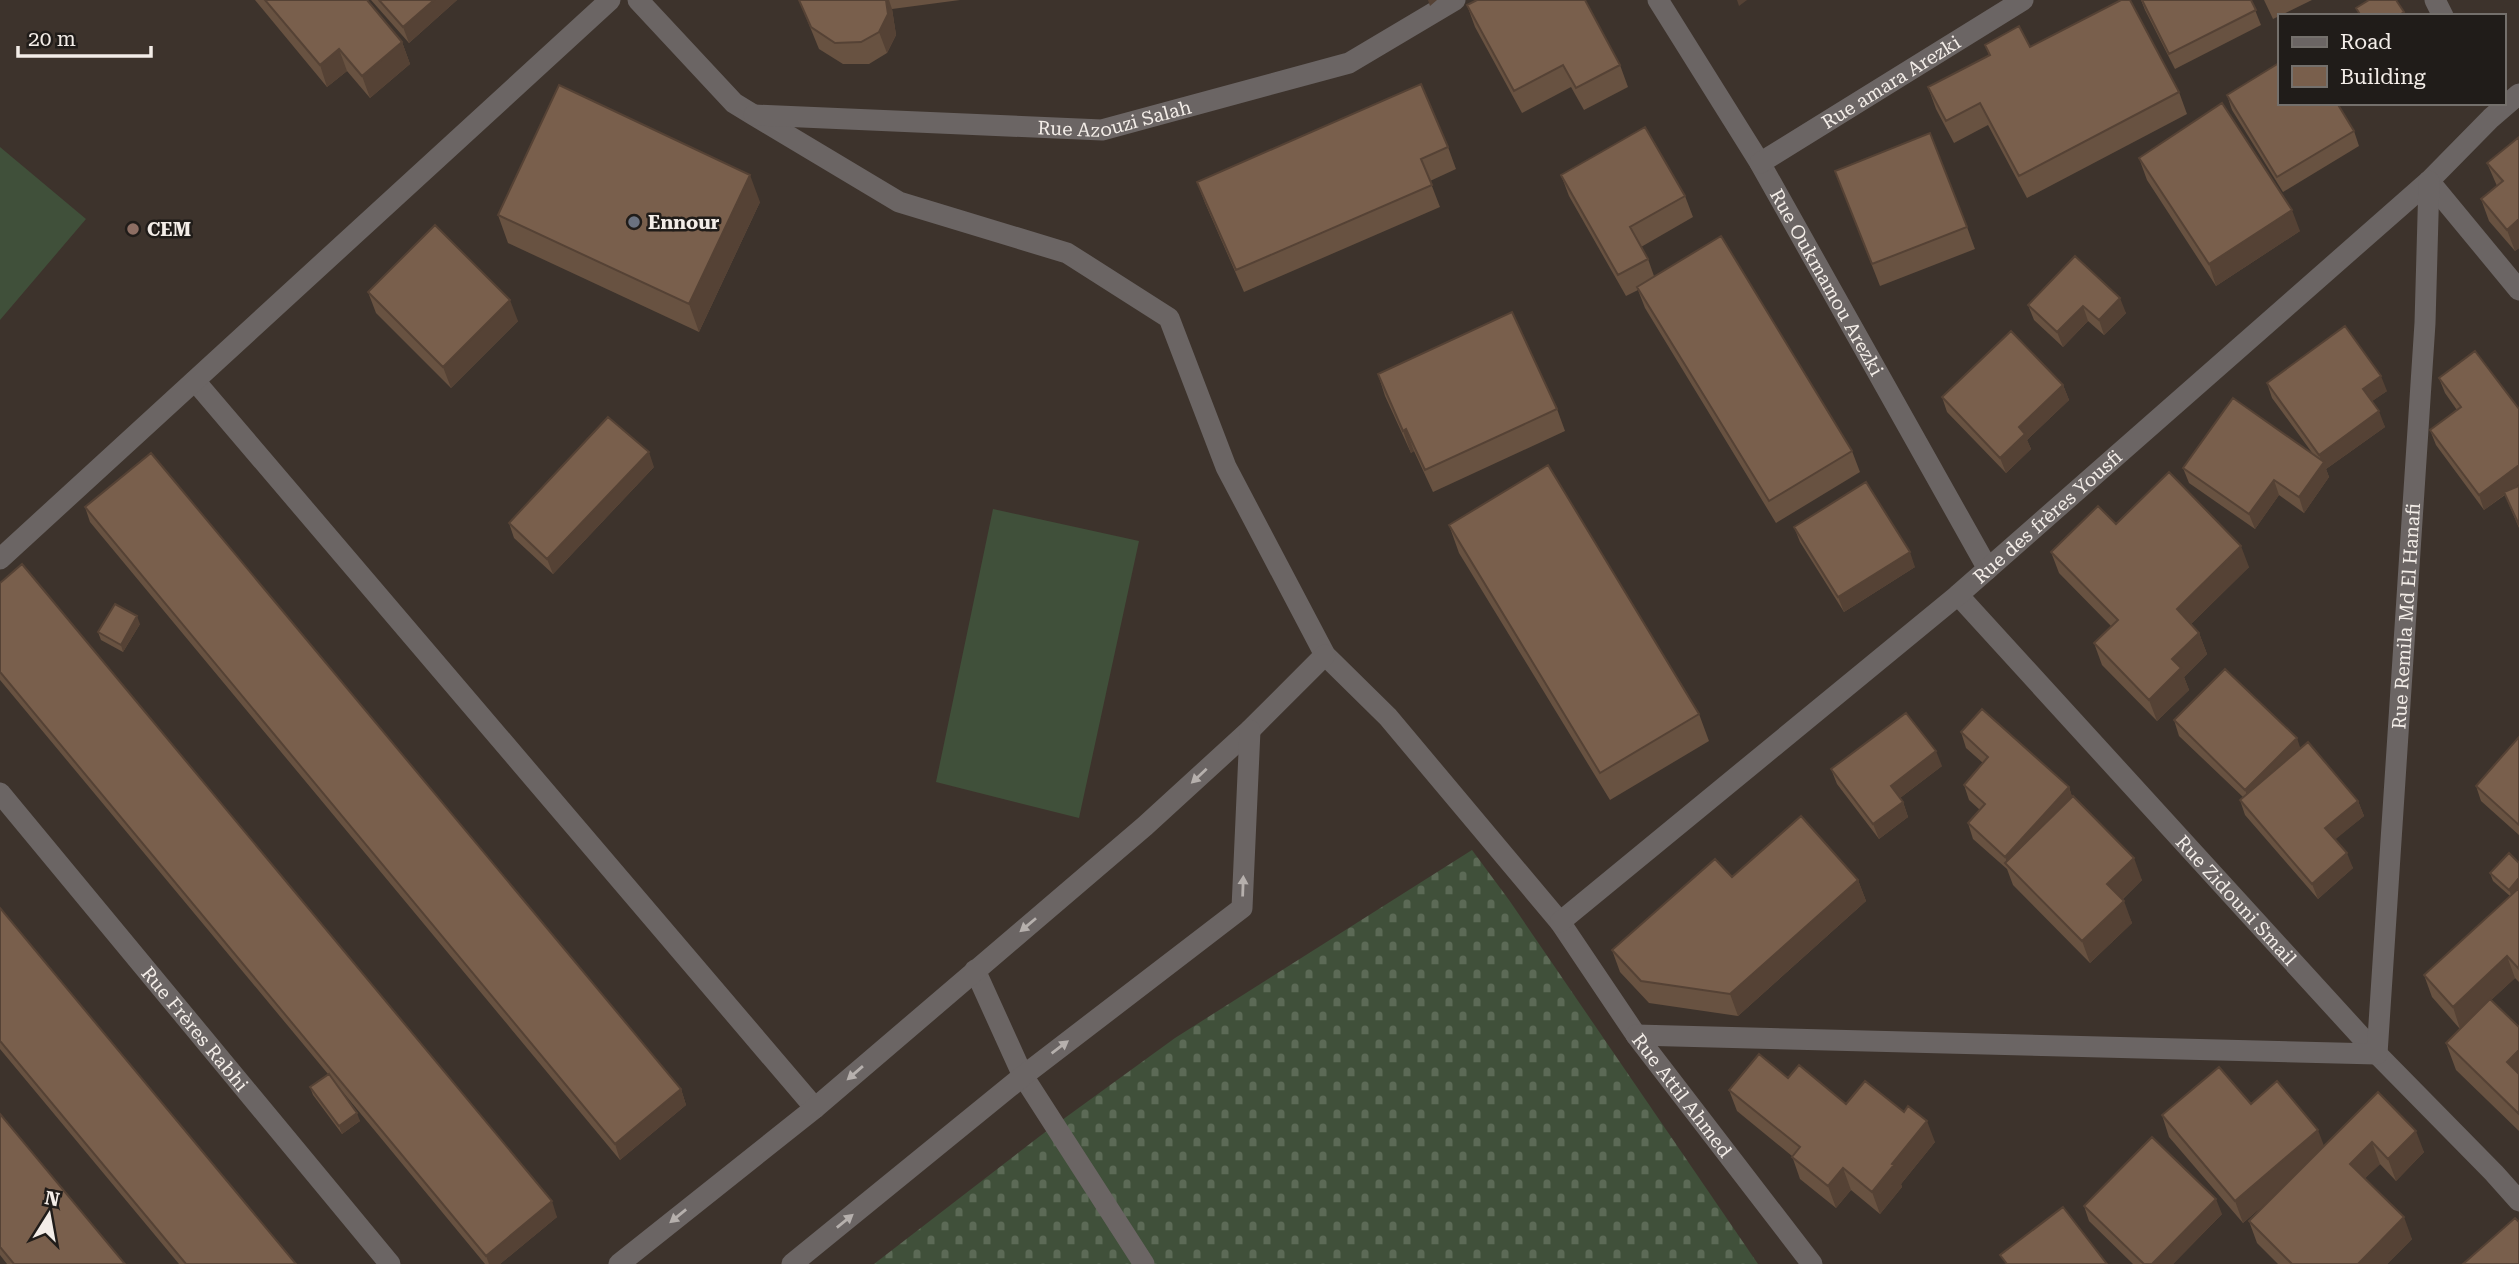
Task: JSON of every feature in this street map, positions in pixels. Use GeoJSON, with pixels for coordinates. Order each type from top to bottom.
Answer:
{"type":"FeatureCollection","features":[{"type":"Feature","properties":{"kind":"street"},"geometry":{"type":"LineString","coordinates":[[0,559],[610,0]]}},
{"type":"Feature","properties":{"kind":"street","name":"Rue Attil Ahmed"},"geometry":{"type":"LineString","coordinates":[[638,0],[734,103],[752,114],[899,202],[1067,253],[1169,318],[1226,467],[1325,655],[1388,717],[1560,922],[1636,1035],[1812,1264]]}},
{"type":"Feature","properties":{"kind":"street","name":"Rue Azouzi Salah"},"geometry":{"type":"LineString","coordinates":[[752,114],[1101,130],[1349,63],[1455,0]]}},
{"type":"Feature","properties":{"kind":"street","name":"Rue Oukmamou Arezki"},"geometry":{"type":"LineString","coordinates":[[1658,0],[1760,163],[1988,569]]}},
{"type":"Feature","properties":{"kind":"street","name":"Rue amara Arezki"},"geometry":{"type":"LineString","coordinates":[[1760,163],[2023,0]]}},
{"type":"Feature","properties":{"kind":"street","name":"Rue des frères Yousfi"},"geometry":{"type":"LineString","coordinates":[[1560,922],[1988,569],[2429,181],[2488,111]]}},
{"type":"Feature","properties":{"kind":"street"},"geometry":{"type":"LineString","coordinates":[[2429,181],[2519,290]]}},
{"type":"Feature","properties":{"kind":"street","name":"Rue Remila Md El Hanafi"},"geometry":{"type":"LineString","coordinates":[[2377,1054],[2425,323],[2429,181]]}},
{"type":"Feature","properties":{"kind":"street"},"geometry":{"type":"LineString","coordinates":[[195,381],[815,1108]]}},
{"type":"Feature","properties":{"kind":"street","name":"Rue Zidouni Smail"},"geometry":{"type":"LineString","coordinates":[[1958,594],[2377,1054],[2519,1201]]}},
{"type":"Feature","properties":{"kind":"street"},"geometry":{"type":"LineString","coordinates":[[619,1264],[815,1108],[1145,826],[1250,730],[1325,655]]}},
{"type":"Feature","properties":{"kind":"street"},"geometry":{"type":"LineString","coordinates":[[792,1264],[1023,1076],[1242,908],[1250,730]]}},
{"type":"Feature","properties":{"kind":"street","name":"Rue Frères Rabhi"},"geometry":{"type":"LineString","coordinates":[[0,793],[390,1264]]}},
{"type":"Feature","properties":{"kind":"street"},"geometry":{"type":"LineString","coordinates":[[975,970],[1023,1076],[1144,1264]]}},
{"type":"Feature","properties":{"kind":"street"},"geometry":{"type":"LineString","coordinates":[[1636,1035],[2377,1054]]}},
{"type":"Feature","properties":{"kind":"green space"},"geometry":{"type":"Polygon","coordinates":[[[0,147],[86,219],[0,320],[0,147]]]}},
{"type":"Feature","properties":{"kind":"green space"},"geometry":{"type":"Polygon","coordinates":[[[993,509],[1139,541],[1079,818],[936,782],[993,509]]]}},
{"type":"Feature","properties":{"kind":"green space"},"geometry":{"type":"Polygon","coordinates":[[[1472,850],[1758,1264],[874,1264],[1040,1136],[1175,1038],[1472,850]]]}},
{"type":"Feature","properties":{"kind":"building"},"geometry":{"type":"Polygon","coordinates":[[[265,0],[367,0],[402,42],[362,76],[339,49],[320,65],[265,0]]]}},
{"type":"Feature","properties":{"kind":"building"},"geometry":{"type":"Polygon","coordinates":[[[379,0],[434,0],[403,27],[379,0]]]}},
{"type":"Feature","properties":{"kind":"building"},"geometry":{"type":"Polygon","coordinates":[[[799,0],[886,0],[888,14],[879,32],[861,42],[835,43],[811,27],[799,0]]]}},
{"type":"Feature","properties":{"kind":"building"},"geometry":{"type":"Polygon","coordinates":[[[1477,0],[1585,0],[1620,65],[1576,88],[1563,65],[1514,91],[1467,5],[1477,0]]]}},
{"type":"Feature","properties":{"kind":"building"},"geometry":{"type":"Polygon","coordinates":[[[2121,0],[2130,0],[2179,92],[2019,176],[1980,103],[1946,121],[1928,87],[1990,55],[1985,45],[2019,26],[2030,47],[2121,0]]]}},
{"type":"Feature","properties":{"kind":"building"},"geometry":{"type":"Polygon","coordinates":[[[2142,0],[2251,0],[2256,10],[2169,54],[2142,0]]]}},
{"type":"Feature","properties":{"kind":"building"},"geometry":{"type":"Polygon","coordinates":[[[2369,0],[2396,0],[2404,12],[2360,14],[2356,8],[2369,0]]]}},
{"type":"Feature","properties":{"kind":"building"},"geometry":{"type":"Polygon","coordinates":[[[2278,64],[2278,105],[2338,105],[2354,131],[2277,177],[2227,95],[2278,64]]]}},
{"type":"Feature","properties":{"kind":"building"},"geometry":{"type":"Polygon","coordinates":[[[1421,84],[1448,147],[1421,159],[1432,185],[1236,270],[1197,182],[1421,84]]]}},
{"type":"Feature","properties":{"kind":"building","name":"Ennour"},"geometry":{"type":"Polygon","coordinates":[[[559,85],[750,175],[689,304],[498,215],[559,85]]]}},
{"type":"Feature","properties":{"kind":"building"},"geometry":{"type":"Polygon","coordinates":[[[2222,103],[2292,210],[2209,264],[2139,158],[2222,103]]]}},
{"type":"Feature","properties":{"kind":"building"},"geometry":{"type":"Polygon","coordinates":[[[1645,127],[1685,196],[1630,227],[1648,259],[1618,275],[1561,175],[1645,127]]]}},
{"type":"Feature","properties":{"kind":"building"},"geometry":{"type":"Polygon","coordinates":[[[1930,133],[1967,227],[1872,264],[1835,171],[1930,133]]]}},
{"type":"Feature","properties":{"kind":"building"},"geometry":{"type":"Polygon","coordinates":[[[2519,137],[2519,219],[2507,230],[2481,199],[2503,181],[2487,163],[2519,137]]]}},
{"type":"Feature","properties":{"kind":"building"},"geometry":{"type":"Polygon","coordinates":[[[435,225],[510,300],[443,367],[368,292],[435,225]]]}},
{"type":"Feature","properties":{"kind":"building"},"geometry":{"type":"Polygon","coordinates":[[[1721,236],[1852,451],[1769,501],[1637,287],[1721,236]]]}},
{"type":"Feature","properties":{"kind":"building"},"geometry":{"type":"Polygon","coordinates":[[[2075,256],[2120,298],[2099,320],[2083,306],[2057,332],[2028,305],[2075,256]]]}},
{"type":"Feature","properties":{"kind":"building"},"geometry":{"type":"Polygon","coordinates":[[[1512,312],[1557,409],[1425,470],[1406,429],[1403,431],[1378,374],[1512,312]]]}},
{"type":"Feature","properties":{"kind":"building"},"geometry":{"type":"Polygon","coordinates":[[[2345,326],[2381,376],[2363,389],[2379,411],[2319,455],[2267,383],[2345,326]]]}},
{"type":"Feature","properties":{"kind":"building"},"geometry":{"type":"Polygon","coordinates":[[[2011,331],[2063,385],[2019,427],[2025,434],[2000,458],[1942,397],[2011,331]]]}},
{"type":"Feature","properties":{"kind":"building"},"geometry":{"type":"Polygon","coordinates":[[[2475,351],[2519,409],[2519,465],[2479,495],[2430,430],[2461,407],[2439,378],[2475,351]]]}},
{"type":"Feature","properties":{"kind":"building"},"geometry":{"type":"Polygon","coordinates":[[[2233,398],[2324,462],[2299,497],[2274,480],[2249,514],[2183,468],[2233,398]]]}},
{"type":"Feature","properties":{"kind":"building"},"geometry":{"type":"Polygon","coordinates":[[[608,417],[649,452],[547,559],[509,523],[608,417]]]}},
{"type":"Feature","properties":{"kind":"building"},"geometry":{"type":"Polygon","coordinates":[[[151,453],[681,1089],[615,1144],[85,507],[151,453]]]}},
{"type":"Feature","properties":{"kind":"building"},"geometry":{"type":"Polygon","coordinates":[[[1548,465],[1699,714],[1600,773],[1449,525],[1548,465]]]}},
{"type":"Feature","properties":{"kind":"building"},"geometry":{"type":"Polygon","coordinates":[[[2169,472],[2241,546],[2177,609],[2199,633],[2172,659],[2181,668],[2149,700],[2094,643],[2118,620],[2051,552],[2098,506],[2116,524],[2169,472]]]}},
{"type":"Feature","properties":{"kind":"building"},"geometry":{"type":"Polygon","coordinates":[[[1866,482],[1910,552],[1838,597],[1794,527],[1866,482]]]}},
{"type":"Feature","properties":{"kind":"building"},"geometry":{"type":"Polygon","coordinates":[[[2519,486],[2519,525],[2504,492],[2519,486]]]}},
{"type":"Feature","properties":{"kind":"building"},"geometry":{"type":"Polygon","coordinates":[[[22,564],[552,1201],[486,1256],[0,672],[0,583],[22,564]]]}},
{"type":"Feature","properties":{"kind":"building"},"geometry":{"type":"Polygon","coordinates":[[[115,604],[137,616],[121,645],[98,632],[115,604]]]}},
{"type":"Feature","properties":{"kind":"building"},"geometry":{"type":"Polygon","coordinates":[[[2225,669],[2297,738],[2245,790],[2174,720],[2225,669]]]}},
{"type":"Feature","properties":{"kind":"building"},"geometry":{"type":"Polygon","coordinates":[[[1982,709],[2069,787],[2005,857],[1968,823],[1985,804],[1964,785],[1988,757],[1961,732],[1982,709]]]}},
{"type":"Feature","properties":{"kind":"building"},"geometry":{"type":"Polygon","coordinates":[[[1906,713],[1936,751],[1891,786],[1903,802],[1873,824],[1831,769],[1906,713]]]}},
{"type":"Feature","properties":{"kind":"building"},"geometry":{"type":"Polygon","coordinates":[[[2519,737],[2519,825],[2476,786],[2519,737]]]}},
{"type":"Feature","properties":{"kind":"building"},"geometry":{"type":"Polygon","coordinates":[[[2308,742],[2358,801],[2325,828],[2347,853],[2312,884],[2240,800],[2308,742]]]}},
{"type":"Feature","properties":{"kind":"building"},"geometry":{"type":"Polygon","coordinates":[[[2073,796],[2134,858],[2107,884],[2124,901],[2082,941],[2005,863],[2073,796]]]}},
{"type":"Feature","properties":{"kind":"building"},"geometry":{"type":"Polygon","coordinates":[[[1801,816],[1858,880],[1730,994],[1641,981],[1612,950],[1715,859],[1732,877],[1801,816]]]}},
{"type":"Feature","properties":{"kind":"building"},"geometry":{"type":"Polygon","coordinates":[[[2509,853],[2519,863],[2519,878],[2509,890],[2490,873],[2509,853]]]}},
{"type":"Feature","properties":{"kind":"building"},"geometry":{"type":"Polygon","coordinates":[[[2519,888],[2519,969],[2507,956],[2453,1007],[2424,975],[2519,888]]]}},
{"type":"Feature","properties":{"kind":"building"},"geometry":{"type":"Polygon","coordinates":[[[0,908],[296,1264],[186,1264],[0,1041],[0,908]]]}},
{"type":"Feature","properties":{"kind":"building"},"geometry":{"type":"Polygon","coordinates":[[[2490,999],[2519,1027],[2519,1050],[2507,1062],[2519,1074],[2519,1114],[2446,1043],[2490,999]]]}},
{"type":"Feature","properties":{"kind":"building"},"geometry":{"type":"Polygon","coordinates":[[[1759,1054],[1788,1078],[1799,1065],[1846,1104],[1865,1081],[1904,1112],[1908,1106],[1927,1121],[1872,1192],[1843,1168],[1828,1186],[1792,1157],[1800,1147],[1729,1090],[1759,1054]]]}},
{"type":"Feature","properties":{"kind":"building"},"geometry":{"type":"Polygon","coordinates":[[[2219,1067],[2251,1104],[2277,1081],[2318,1130],[2235,1201],[2162,1115],[2219,1067]]]}},
{"type":"Feature","properties":{"kind":"building"},"geometry":{"type":"Polygon","coordinates":[[[329,1074],[357,1113],[339,1126],[310,1087],[329,1074]]]}},
{"type":"Feature","properties":{"kind":"building"},"geometry":{"type":"Polygon","coordinates":[[[2378,1092],[2416,1131],[2388,1159],[2372,1142],[2350,1164],[2404,1217],[2358,1264],[2292,1264],[2249,1221],[2378,1092]]]}},
{"type":"Feature","properties":{"kind":"building"},"geometry":{"type":"Polygon","coordinates":[[[0,1114],[125,1264],[14,1264],[0,1247],[0,1114]]]}},
{"type":"Feature","properties":{"kind":"building"},"geometry":{"type":"Polygon","coordinates":[[[2152,1137],[2216,1199],[2152,1264],[2144,1264],[2084,1206],[2152,1137]]]}},
{"type":"Feature","properties":{"kind":"building"},"geometry":{"type":"Polygon","coordinates":[[[2063,1207],[2107,1264],[2007,1264],[2000,1255],[2063,1207]]]}},
{"type":"Feature","properties":{"kind":"building"},"geometry":{"type":"Polygon","coordinates":[[[2515,1218],[2519,1222],[2519,1264],[2463,1264],[2515,1218]]]}},
{"type":"Feature","properties":{"kind":"place","name":"Ennour"},"geometry":{"type":"Point","coordinates":[634,222]}},
{"type":"Feature","properties":{"kind":"place","name":"CEM"},"geometry":{"type":"Point","coordinates":[133,229]}}]}
